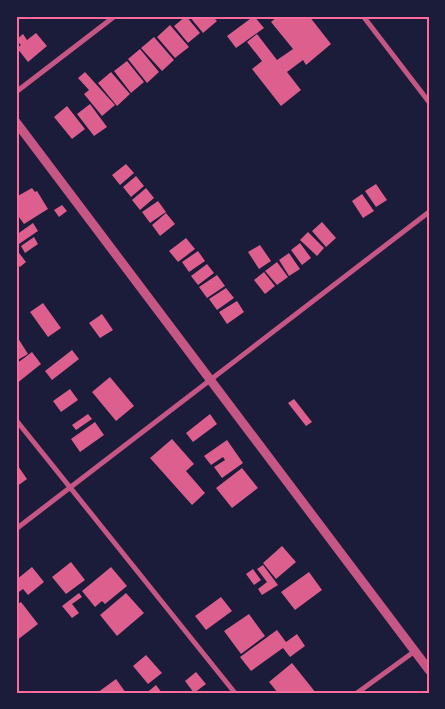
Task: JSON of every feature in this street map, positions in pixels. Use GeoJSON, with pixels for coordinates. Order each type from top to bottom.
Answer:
{"type":"FeatureCollection","features":[{"type":"Feature","properties":{"kind":"street"},"geometry":{"type":"LineString","coordinates":[[16,92],[114,16]]}},
{"type":"Feature","properties":{"kind":"street"},"geometry":{"type":"LineString","coordinates":[[363,16],[429,102]]}},
{"type":"Feature","properties":{"kind":"street"},"geometry":{"type":"LineString","coordinates":[[16,122],[428,667]]}},
{"type":"Feature","properties":{"kind":"street"},"geometry":{"type":"LineString","coordinates":[[16,529],[429,212]]}},
{"type":"Feature","properties":{"kind":"street"},"geometry":{"type":"LineString","coordinates":[[16,420],[235,693]]}},
{"type":"Feature","properties":{"kind":"street"},"geometry":{"type":"LineString","coordinates":[[357,693],[415,651]]}},
{"type":"Feature","properties":{"kind":"building"},"geometry":{"type":"Polygon","coordinates":[[[186,16],[200,33],[188,43],[174,26],[186,16]]]}},
{"type":"Feature","properties":{"kind":"building"},"geometry":{"type":"Polygon","coordinates":[[[189,16],[212,16],[217,21],[203,33],[189,16]]]}},
{"type":"Feature","properties":{"kind":"building"},"geometry":{"type":"Polygon","coordinates":[[[254,16],[264,28],[236,48],[227,36],[254,16]]]}},
{"type":"Feature","properties":{"kind":"building"},"geometry":{"type":"Polygon","coordinates":[[[278,16],[309,16],[331,44],[306,65],[303,60],[287,72],[301,90],[281,106],[252,69],[262,61],[247,42],[257,34],[277,60],[293,49],[271,22],[278,16]]]}},
{"type":"Feature","properties":{"kind":"building"},"geometry":{"type":"Polygon","coordinates":[[[170,25],[189,47],[175,58],[157,37],[170,25]]]}},
{"type":"Feature","properties":{"kind":"building"},"geometry":{"type":"Polygon","coordinates":[[[36,33],[47,46],[28,62],[17,48],[21,45],[16,40],[23,34],[27,40],[36,33]]]}},
{"type":"Feature","properties":{"kind":"building"},"geometry":{"type":"Polygon","coordinates":[[[154,37],[174,60],[162,71],[141,48],[154,37]]]}},
{"type":"Feature","properties":{"kind":"building"},"geometry":{"type":"Polygon","coordinates":[[[140,49],[159,72],[147,83],[128,59],[140,49]]]}},
{"type":"Feature","properties":{"kind":"building"},"geometry":{"type":"Polygon","coordinates":[[[127,61],[144,82],[131,93],[114,71],[127,61]]]}},
{"type":"Feature","properties":{"kind":"building"},"geometry":{"type":"Polygon","coordinates":[[[85,72],[115,105],[102,116],[84,94],[89,90],[78,78],[85,72]]]}},
{"type":"Feature","properties":{"kind":"building"},"geometry":{"type":"Polygon","coordinates":[[[111,72],[130,94],[117,106],[98,83],[111,72]]]}},
{"type":"Feature","properties":{"kind":"building"},"geometry":{"type":"Polygon","coordinates":[[[90,104],[107,127],[94,136],[77,114],[90,104]]]}},
{"type":"Feature","properties":{"kind":"building"},"geometry":{"type":"Polygon","coordinates":[[[67,106],[85,129],[72,139],[54,117],[67,106]]]}},
{"type":"Feature","properties":{"kind":"building"},"geometry":{"type":"Polygon","coordinates":[[[126,164],[134,173],[120,185],[112,175],[126,164]]]}},
{"type":"Feature","properties":{"kind":"building"},"geometry":{"type":"Polygon","coordinates":[[[136,176],[144,186],[131,197],[123,187],[136,176]]]}},
{"type":"Feature","properties":{"kind":"building"},"geometry":{"type":"Polygon","coordinates":[[[376,184],[387,200],[376,207],[365,191],[376,184]]]}},
{"type":"Feature","properties":{"kind":"building"},"geometry":{"type":"Polygon","coordinates":[[[32,188],[35,192],[37,191],[48,209],[24,224],[16,213],[16,197],[32,188]]]}},
{"type":"Feature","properties":{"kind":"building"},"geometry":{"type":"Polygon","coordinates":[[[146,188],[154,198],[140,210],[132,200],[146,188]]]}},
{"type":"Feature","properties":{"kind":"building"},"geometry":{"type":"Polygon","coordinates":[[[362,194],[374,211],[363,218],[352,201],[362,194]]]}},
{"type":"Feature","properties":{"kind":"building"},"geometry":{"type":"Polygon","coordinates":[[[158,201],[166,212],[150,223],[142,212],[158,201]]]}},
{"type":"Feature","properties":{"kind":"building"},"geometry":{"type":"Polygon","coordinates":[[[62,205],[67,211],[59,217],[54,210],[62,205]]]}},
{"type":"Feature","properties":{"kind":"building"},"geometry":{"type":"Polygon","coordinates":[[[166,213],[175,224],[160,236],[152,225],[166,213]]]}},
{"type":"Feature","properties":{"kind":"building"},"geometry":{"type":"Polygon","coordinates":[[[322,222],[336,238],[326,247],[312,231],[322,222]]]}},
{"type":"Feature","properties":{"kind":"building"},"geometry":{"type":"Polygon","coordinates":[[[33,223],[38,231],[16,246],[16,235],[33,223]]]}},
{"type":"Feature","properties":{"kind":"building"},"geometry":{"type":"Polygon","coordinates":[[[308,232],[324,248],[317,256],[300,240],[308,232]]]}},
{"type":"Feature","properties":{"kind":"building"},"geometry":{"type":"Polygon","coordinates":[[[34,237],[38,244],[25,253],[21,246],[34,237]]]}},
{"type":"Feature","properties":{"kind":"building"},"geometry":{"type":"Polygon","coordinates":[[[186,238],[195,249],[178,262],[169,251],[186,238]]]}},
{"type":"Feature","properties":{"kind":"building"},"geometry":{"type":"Polygon","coordinates":[[[300,243],[311,258],[302,265],[291,250],[300,243]]]}},
{"type":"Feature","properties":{"kind":"building"},"geometry":{"type":"Polygon","coordinates":[[[260,245],[271,261],[259,269],[248,252],[260,245]]]}},
{"type":"Feature","properties":{"kind":"building"},"geometry":{"type":"Polygon","coordinates":[[[16,249],[26,262],[20,267],[16,262],[16,249]]]}},
{"type":"Feature","properties":{"kind":"building"},"geometry":{"type":"Polygon","coordinates":[[[198,251],[205,261],[189,272],[182,262],[198,251]]]}},
{"type":"Feature","properties":{"kind":"building"},"geometry":{"type":"Polygon","coordinates":[[[289,253],[300,269],[289,276],[279,260],[289,253]]]}},
{"type":"Feature","properties":{"kind":"building"},"geometry":{"type":"Polygon","coordinates":[[[277,262],[288,277],[277,285],[265,271],[277,262]]]}},
{"type":"Feature","properties":{"kind":"building"},"geometry":{"type":"Polygon","coordinates":[[[207,264],[214,273],[198,285],[191,276],[207,264]]]}},
{"type":"Feature","properties":{"kind":"building"},"geometry":{"type":"Polygon","coordinates":[[[264,272],[275,286],[265,294],[254,280],[264,272]]]}},
{"type":"Feature","properties":{"kind":"building"},"geometry":{"type":"Polygon","coordinates":[[[217,275],[225,286],[207,298],[199,287],[217,275]]]}},
{"type":"Feature","properties":{"kind":"building"},"geometry":{"type":"Polygon","coordinates":[[[226,288],[234,298],[217,310],[209,299],[226,288]]]}},
{"type":"Feature","properties":{"kind":"building"},"geometry":{"type":"Polygon","coordinates":[[[237,301],[244,312],[227,324],[219,312],[237,301]]]}},
{"type":"Feature","properties":{"kind":"building"},"geometry":{"type":"Polygon","coordinates":[[[43,303],[61,328],[48,337],[30,312],[43,303]]]}},
{"type":"Feature","properties":{"kind":"building"},"geometry":{"type":"Polygon","coordinates":[[[102,314],[113,330],[100,338],[89,323],[102,314]]]}},
{"type":"Feature","properties":{"kind":"building"},"geometry":{"type":"Polygon","coordinates":[[[16,335],[28,354],[16,361],[16,335]]]}},
{"type":"Feature","properties":{"kind":"building"},"geometry":{"type":"Polygon","coordinates":[[[72,350],[79,359],[52,380],[45,371],[72,350]]]}},
{"type":"Feature","properties":{"kind":"building"},"geometry":{"type":"Polygon","coordinates":[[[32,352],[41,364],[16,384],[16,364],[32,352]]]}},
{"type":"Feature","properties":{"kind":"building"},"geometry":{"type":"Polygon","coordinates":[[[110,377],[134,406],[116,421],[92,392],[110,377]]]}},
{"type":"Feature","properties":{"kind":"building"},"geometry":{"type":"Polygon","coordinates":[[[70,389],[78,400],[61,412],[53,401],[70,389]]]}},
{"type":"Feature","properties":{"kind":"building"},"geometry":{"type":"Polygon","coordinates":[[[294,399],[312,422],[306,426],[288,403],[294,399]]]}},
{"type":"Feature","properties":{"kind":"building"},"geometry":{"type":"Polygon","coordinates":[[[88,414],[92,419],[76,430],[72,425],[88,414]]]}},
{"type":"Feature","properties":{"kind":"building"},"geometry":{"type":"Polygon","coordinates":[[[210,414],[217,424],[193,442],[186,433],[210,414]]]}},
{"type":"Feature","properties":{"kind":"building"},"geometry":{"type":"Polygon","coordinates":[[[95,422],[104,435],[80,452],[71,439],[95,422]]]}},
{"type":"Feature","properties":{"kind":"building"},"geometry":{"type":"Polygon","coordinates":[[[172,439],[194,464],[186,471],[205,493],[192,505],[150,458],[172,439]]]}},
{"type":"Feature","properties":{"kind":"building"},"geometry":{"type":"Polygon","coordinates":[[[227,440],[243,463],[222,478],[214,467],[225,460],[223,457],[211,465],[204,456],[227,440]]]}},
{"type":"Feature","properties":{"kind":"building"},"geometry":{"type":"Polygon","coordinates":[[[18,466],[27,479],[16,487],[16,467],[18,466]]]}},
{"type":"Feature","properties":{"kind":"building"},"geometry":{"type":"Polygon","coordinates":[[[242,468],[258,488],[232,508],[216,488],[242,468]]]}},
{"type":"Feature","properties":{"kind":"building"},"geometry":{"type":"Polygon","coordinates":[[[282,546],[296,562],[276,579],[263,563],[282,546]]]}},
{"type":"Feature","properties":{"kind":"building"},"geometry":{"type":"Polygon","coordinates":[[[71,562],[85,580],[66,594],[52,577],[71,562]]]}},
{"type":"Feature","properties":{"kind":"building"},"geometry":{"type":"Polygon","coordinates":[[[263,565],[278,585],[262,595],[258,589],[267,582],[257,569],[263,565]]]}},
{"type":"Feature","properties":{"kind":"building"},"geometry":{"type":"Polygon","coordinates":[[[32,567],[44,582],[28,595],[23,589],[16,594],[16,580],[32,567]]]}},
{"type":"Feature","properties":{"kind":"building"},"geometry":{"type":"Polygon","coordinates":[[[111,567],[127,586],[105,604],[102,601],[95,607],[82,591],[111,567]]]}},
{"type":"Feature","properties":{"kind":"building"},"geometry":{"type":"Polygon","coordinates":[[[253,569],[261,580],[254,585],[246,574],[253,569]]]}},
{"type":"Feature","properties":{"kind":"building"},"geometry":{"type":"Polygon","coordinates":[[[309,572],[322,590],[295,610],[281,592],[309,572]]]}},
{"type":"Feature","properties":{"kind":"building"},"geometry":{"type":"Polygon","coordinates":[[[79,593],[82,597],[72,604],[79,613],[72,618],[62,606],[79,593]]]}},
{"type":"Feature","properties":{"kind":"building"},"geometry":{"type":"Polygon","coordinates":[[[126,593],[144,613],[117,636],[100,615],[126,593]]]}},
{"type":"Feature","properties":{"kind":"building"},"geometry":{"type":"Polygon","coordinates":[[[221,597],[232,611],[206,630],[195,616],[221,597]]]}},
{"type":"Feature","properties":{"kind":"building"},"geometry":{"type":"Polygon","coordinates":[[[21,602],[38,624],[16,641],[16,605],[21,602]]]}},
{"type":"Feature","properties":{"kind":"building"},"geometry":{"type":"Polygon","coordinates":[[[249,614],[265,636],[241,654],[224,631],[249,614]]]}},
{"type":"Feature","properties":{"kind":"building"},"geometry":{"type":"Polygon","coordinates":[[[277,630],[286,642],[297,634],[305,646],[290,657],[283,648],[251,671],[240,657],[277,630]]]}},
{"type":"Feature","properties":{"kind":"building"},"geometry":{"type":"Polygon","coordinates":[[[146,655],[162,673],[148,684],[133,666],[146,655]]]}},
{"type":"Feature","properties":{"kind":"building"},"geometry":{"type":"Polygon","coordinates":[[[292,663],[316,693],[278,693],[269,682],[292,663]]]}},
{"type":"Feature","properties":{"kind":"building"},"geometry":{"type":"Polygon","coordinates":[[[196,672],[206,684],[194,693],[185,681],[196,672]]]}},
{"type":"Feature","properties":{"kind":"building"},"geometry":{"type":"Polygon","coordinates":[[[116,679],[126,693],[97,693],[116,679]]]}},
{"type":"Feature","properties":{"kind":"building"},"geometry":{"type":"Polygon","coordinates":[[[156,685],[162,693],[146,693],[150,690],[156,685]]]}}]}
